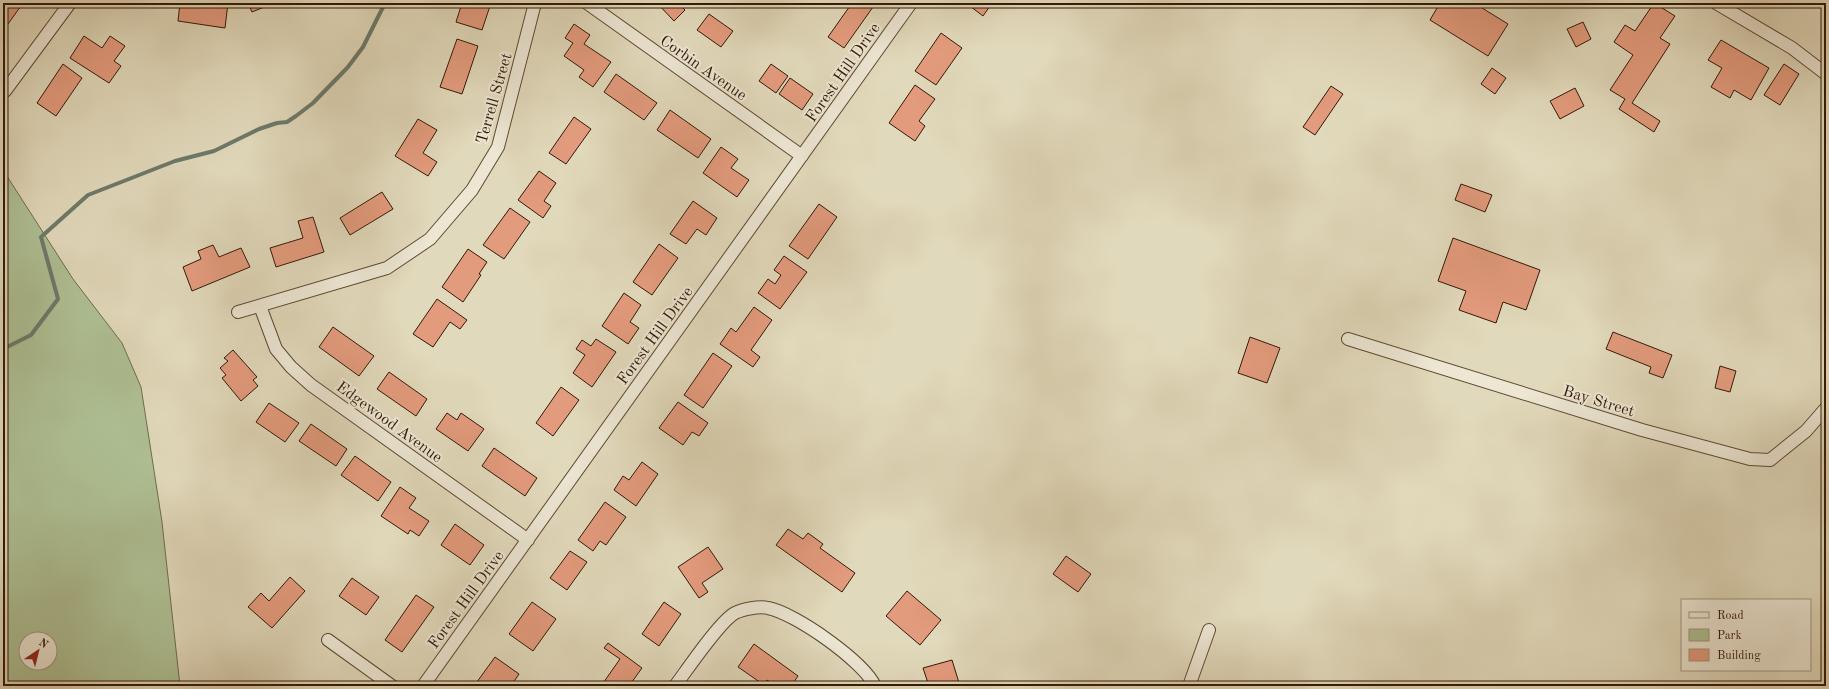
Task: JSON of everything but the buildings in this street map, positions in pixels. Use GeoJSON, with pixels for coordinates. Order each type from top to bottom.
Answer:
{"type":"FeatureCollection","features":[{"type":"Feature","properties":{"kind":"street"},"geometry":{"type":"LineString","coordinates":[[5,91],[70,3]]}},
{"type":"Feature","properties":{"kind":"street","name":"Terrell Street"},"geometry":{"type":"LineString","coordinates":[[238,312],[387,268],[430,238],[472,190],[498,147],[536,3]]}},
{"type":"Feature","properties":{"kind":"street","name":"Corbin Avenue"},"geometry":{"type":"LineString","coordinates":[[587,3],[802,156]]}},
{"type":"Feature","properties":{"kind":"street","name":"Forest Hill Drive"},"geometry":{"type":"LineString","coordinates":[[423,686],[911,3]]}},
{"type":"Feature","properties":{"kind":"street"},"geometry":{"type":"LineString","coordinates":[[1716,3],[1792,48],[1826,74]]}},
{"type":"Feature","properties":{"kind":"street","name":"Edgewood Avenue"},"geometry":{"type":"LineString","coordinates":[[260,306],[276,349],[291,367],[311,385],[528,540]]}},
{"type":"Feature","properties":{"kind":"street","name":"Bay Street"},"geometry":{"type":"LineString","coordinates":[[1348,339],[1642,430],[1750,459],[1770,460],[1806,431],[1826,408]]}},
{"type":"Feature","properties":{"kind":"street"},"geometry":{"type":"LineString","coordinates":[[675,686],[719,628],[735,613],[767,607],[789,615],[826,639],[852,660],[875,686]]}},
{"type":"Feature","properties":{"kind":"street"},"geometry":{"type":"LineString","coordinates":[[1189,686],[1209,630]]}},
{"type":"Feature","properties":{"kind":"street"},"geometry":{"type":"LineString","coordinates":[[328,640],[392,686]]}},
{"type":"Feature","properties":{"kind":"green space"},"geometry":{"type":"Polygon","coordinates":[[[3,170],[73,279],[122,343],[141,387],[162,522],[180,686],[3,686],[3,170]]]}},
{"type":"Feature","properties":{"kind":"waterway"},"geometry":{"type":"LineString","coordinates":[[3,349],[31,335],[58,299],[41,237],[88,195],[175,161],[214,151],[259,129],[277,123],[287,122],[296,116],[313,103],[348,67],[363,47],[385,3]]}}]}
